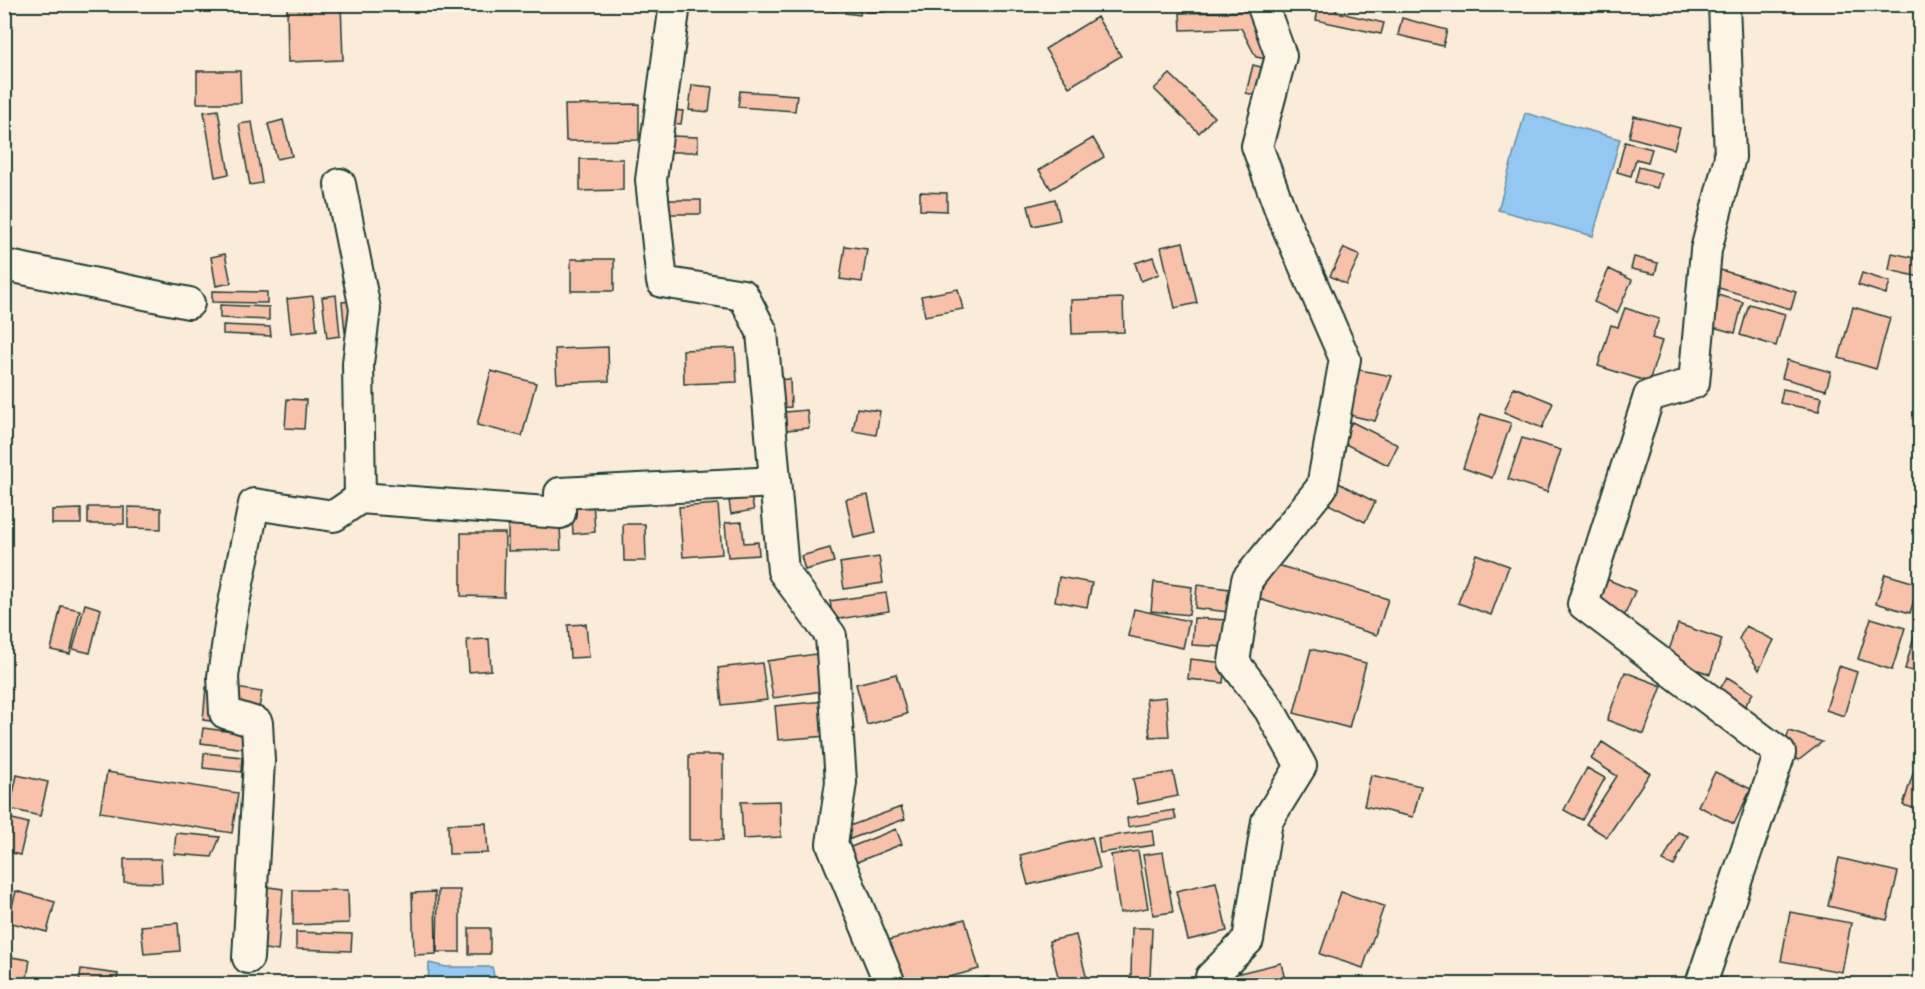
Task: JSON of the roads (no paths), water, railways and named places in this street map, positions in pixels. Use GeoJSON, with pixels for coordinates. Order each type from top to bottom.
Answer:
{"type":"FeatureCollection","features":[{"type":"Feature","properties":{"kind":"street"},"geometry":{"type":"LineString","coordinates":[[675,4],[651,180],[662,282],[743,296],[762,332],[783,571],[831,636],[841,782],[832,843],[890,984]]}},
{"type":"Feature","properties":{"kind":"street"},"geometry":{"type":"LineString","coordinates":[[1212,984],[1211,977],[1248,940],[1267,821],[1301,766],[1269,709],[1234,662],[1247,580],[1322,487],[1345,359],[1282,215],[1257,146],[1281,56],[1262,4]]}},
{"type":"Feature","properties":{"kind":"street"},"geometry":{"type":"LineString","coordinates":[[1701,984],[1780,753],[1582,604],[1649,396],[1694,383],[1706,250],[1730,157],[1724,4]]}},
{"type":"Feature","properties":{"kind":"street"},"geometry":{"type":"LineString","coordinates":[[340,184],[365,309],[358,363],[360,498]]}},
{"type":"Feature","properties":{"kind":"street"},"geometry":{"type":"LineString","coordinates":[[4,265],[189,303]]}},
{"type":"Feature","properties":{"kind":"street"},"geometry":{"type":"LineString","coordinates":[[248,958],[259,761],[257,723],[225,713],[223,677],[231,618],[254,504],[334,516],[360,498],[560,513],[560,493],[775,482]]}},
{"type":"Feature","properties":{"kind":"water"},"geometry":{"type":"Polygon","coordinates":[[[1525,113],[1620,139],[1593,236],[1498,210],[1525,113]]]}},
{"type":"Feature","properties":{"kind":"water"},"geometry":{"type":"Polygon","coordinates":[[[429,963],[446,967],[492,967],[496,984],[428,984],[429,963]]]}}]}
